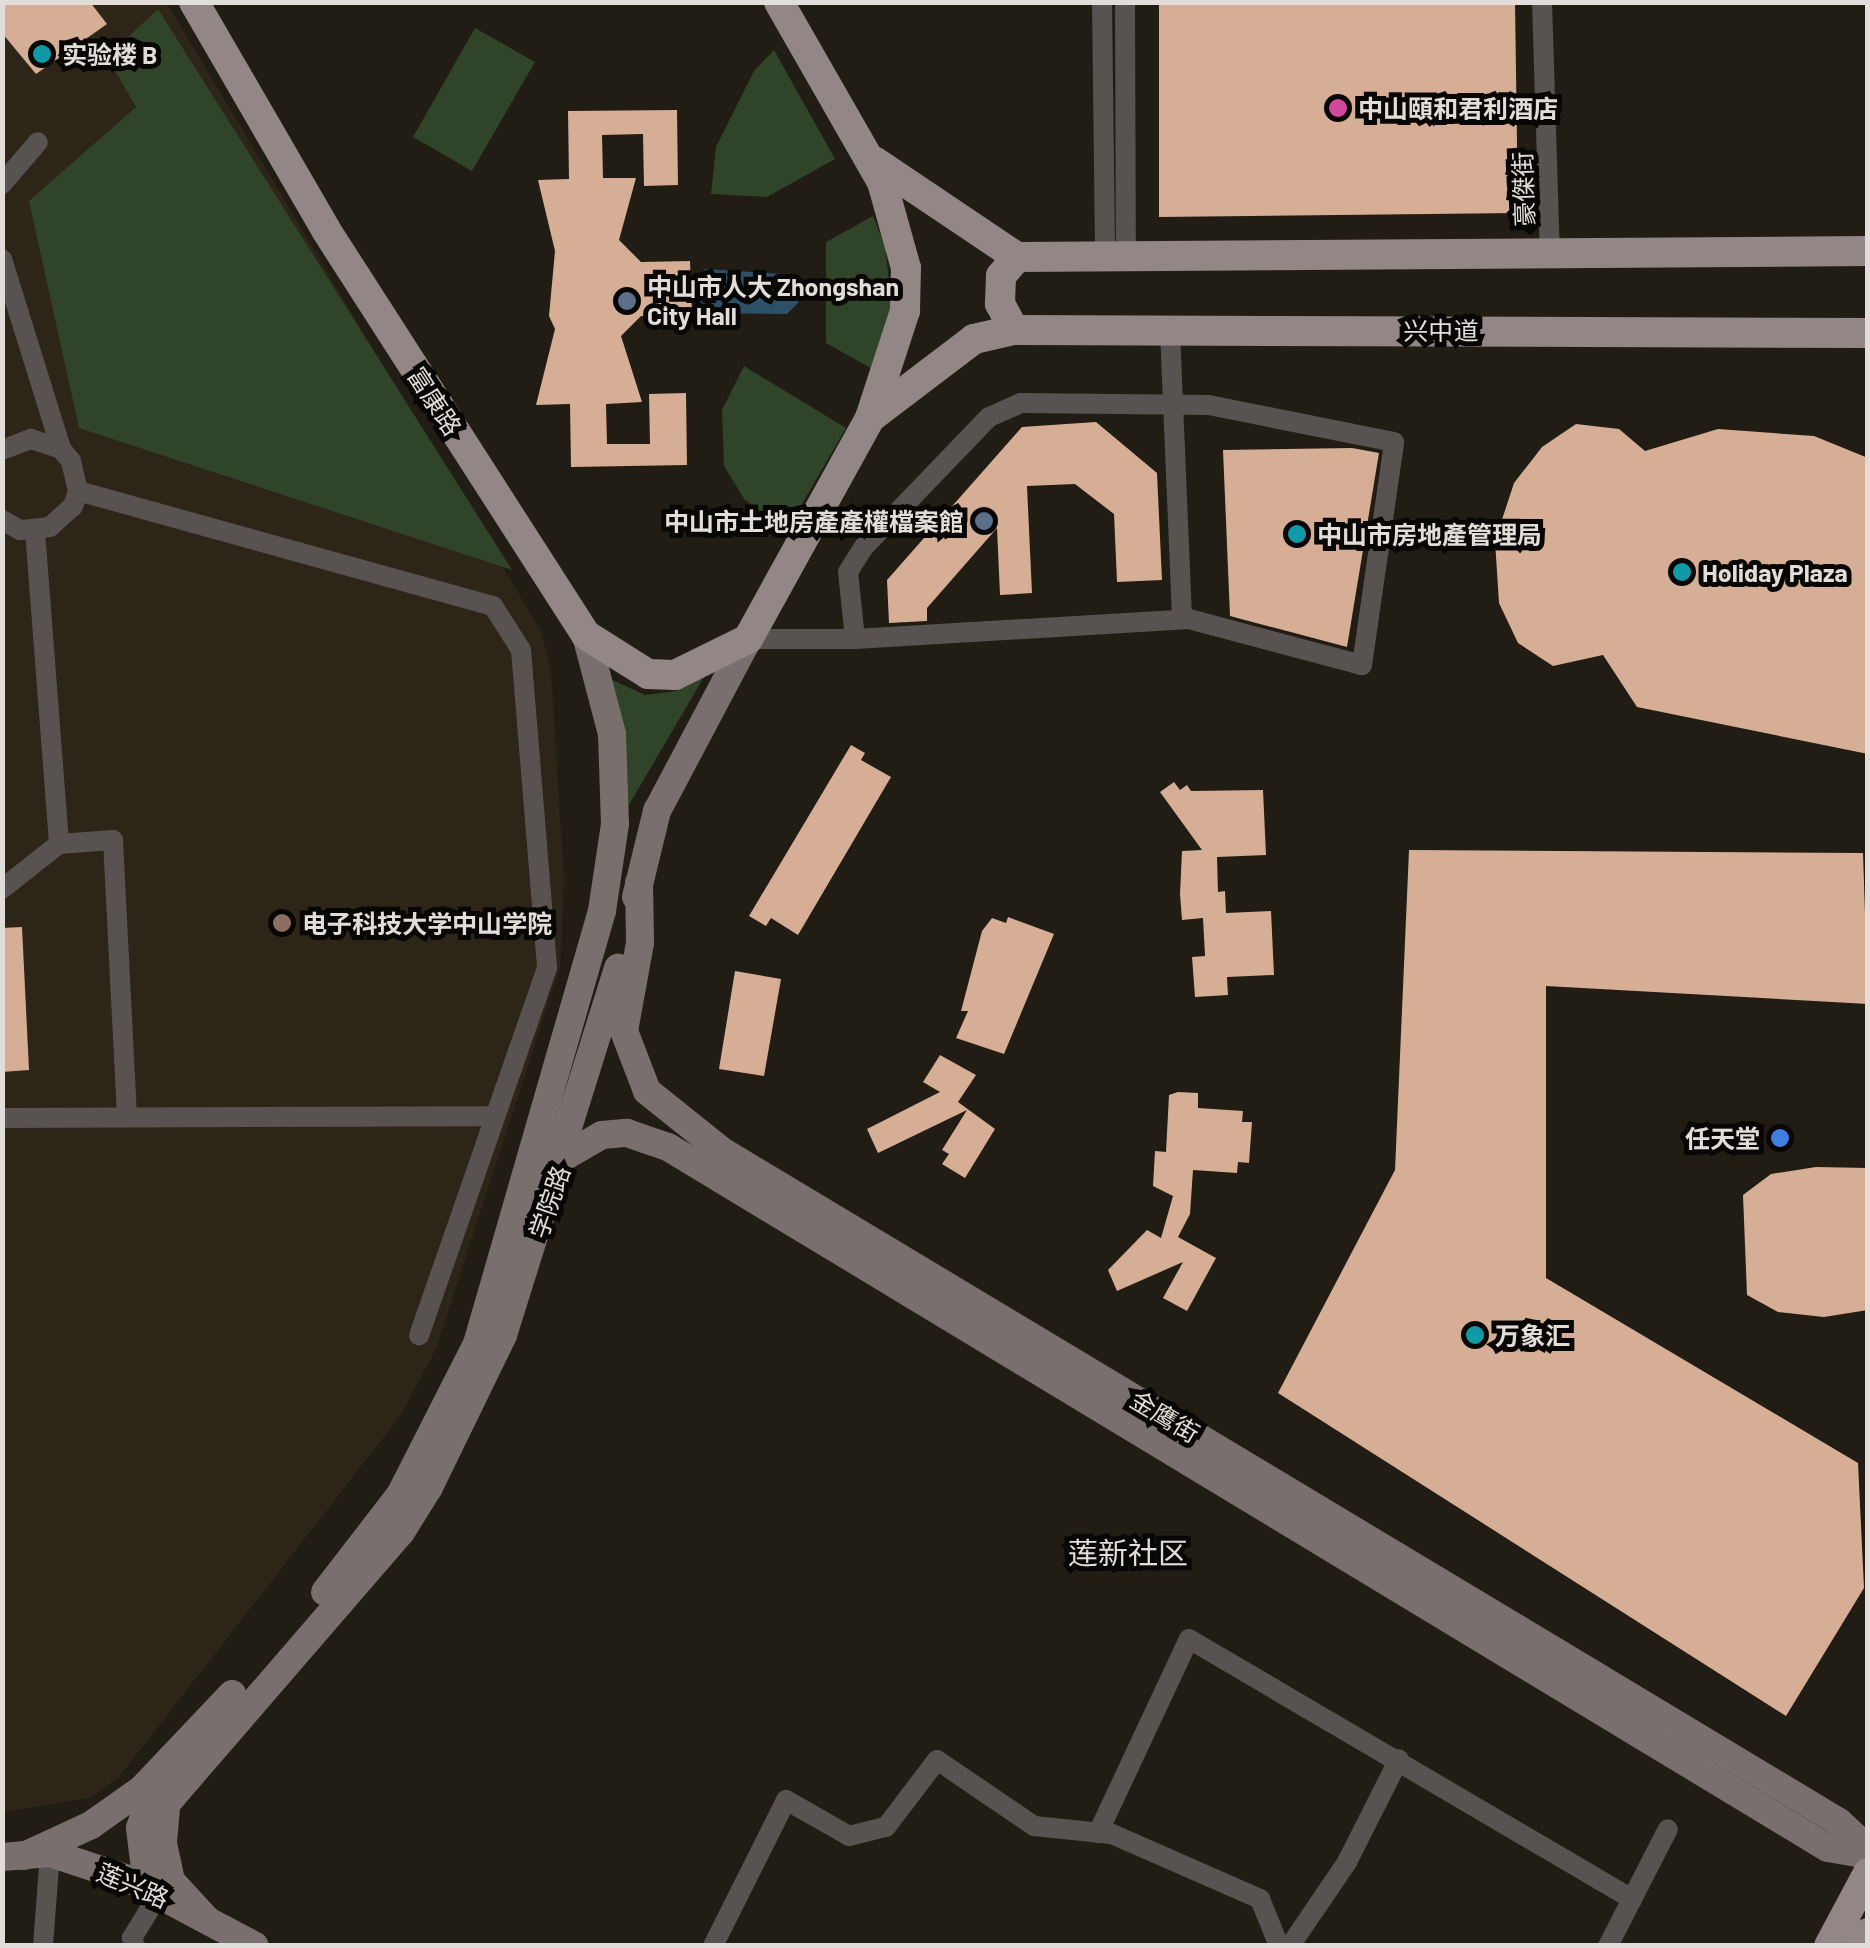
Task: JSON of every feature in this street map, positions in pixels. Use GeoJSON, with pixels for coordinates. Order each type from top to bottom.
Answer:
{"type":"FeatureCollection","features":[{"type":"Feature","properties":{"kind":"main road","name":"富康路"},"geometry":{"type":"LineString","coordinates":[[194,2],[215,16],[326,230],[586,635],[648,674],[675,675],[748,639]]}},
{"type":"Feature","properties":{"kind":"main road"},"geometry":{"type":"LineString","coordinates":[[780,2],[872,159],[1017,256],[1868,251]]}},
{"type":"Feature","properties":{"kind":"main road","name":"学院路"},"geometry":{"type":"LineString","coordinates":[[748,639],[870,418],[896,349],[906,282],[896,218],[872,159]]}},
{"type":"Feature","properties":{"kind":"main road"},"geometry":{"type":"LineString","coordinates":[[1014,330],[1000,304],[1001,276],[1017,256]]}},
{"type":"Feature","properties":{"kind":"main road","name":"兴中道"},"geometry":{"type":"LineString","coordinates":[[870,418],[974,340],[1014,330],[1868,333]]}},
{"type":"Feature","properties":{"kind":"main road"},"geometry":{"type":"LineString","coordinates":[[1829,1946],[1868,1873]]}},
{"type":"Feature","properties":{"kind":"main road"},"geometry":{"type":"LineString","coordinates":[[1861,1946],[1868,1933]]}},
{"type":"Feature","properties":{"kind":"street"},"geometry":{"type":"LineString","coordinates":[[1102,2],[1116,255]]}},
{"type":"Feature","properties":{"kind":"street"},"geometry":{"type":"LineString","coordinates":[[1116,255],[1124,2]]}},
{"type":"Feature","properties":{"kind":"street","name":"豪傑街"},"geometry":{"type":"LineString","coordinates":[[1542,2],[1550,255]]}},
{"type":"Feature","properties":{"kind":"street"},"geometry":{"type":"LineString","coordinates":[[2,184],[38,142]]}},
{"type":"Feature","properties":{"kind":"street"},"geometry":{"type":"LineString","coordinates":[[2,259],[78,491],[64,519],[35,531],[2,520]]}},
{"type":"Feature","properties":{"kind":"street"},"geometry":{"type":"LineString","coordinates":[[1170,330],[1182,619]]}},
{"type":"Feature","properties":{"kind":"street"},"geometry":{"type":"LineString","coordinates":[[748,639],[855,639],[1182,619],[1362,665],[1394,442],[1208,404],[1021,403],[989,417],[863,548],[848,572],[855,639]]}},
{"type":"Feature","properties":{"kind":"street"},"geometry":{"type":"LineString","coordinates":[[2,450],[31,439],[61,448]]}},
{"type":"Feature","properties":{"kind":"street"},"geometry":{"type":"LineString","coordinates":[[78,491],[493,606],[521,650],[547,968],[419,1335]]}},
{"type":"Feature","properties":{"kind":"street"},"geometry":{"type":"LineString","coordinates":[[35,531],[59,844]]}},
{"type":"Feature","properties":{"kind":"street","name":"学院路"},"geometry":{"type":"LineString","coordinates":[[207,1920],[171,1881],[164,1842],[170,1777],[318,1602],[400,1495],[476,1344],[602,911],[616,824],[612,734],[586,635]]}},
{"type":"Feature","properties":{"kind":"street","name":"学院路"},"geometry":{"type":"LineString","coordinates":[[170,1777],[401,1532],[429,1488],[503,1336],[564,1157],[657,811],[748,639]]}},
{"type":"Feature","properties":{"kind":"street"},"geometry":{"type":"LineString","coordinates":[[2,889],[59,844],[113,840],[128,1116]]}},
{"type":"Feature","properties":{"kind":"street","name":"金鹰街"},"geometry":{"type":"LineString","coordinates":[[640,884],[640,942],[624,1031],[648,1091],[707,1139],[1839,1822],[1868,1852]]}},
{"type":"Feature","properties":{"kind":"street"},"geometry":{"type":"LineString","coordinates":[[2,1118],[496,1116]]}},
{"type":"Feature","properties":{"kind":"street","name":"金鹰街"},"geometry":{"type":"LineString","coordinates":[[564,1157],[602,1136],[628,1133],[668,1147],[1828,1848],[1868,1852]]}},
{"type":"Feature","properties":{"kind":"street"},"geometry":{"type":"LineString","coordinates":[[1098,1832],[1188,1639],[1399,1759],[1632,1899]]}},
{"type":"Feature","properties":{"kind":"street"},"geometry":{"type":"LineString","coordinates":[[1290,1946],[1347,1862],[1399,1759]]}},
{"type":"Feature","properties":{"kind":"street"},"geometry":{"type":"LineString","coordinates":[[712,1946],[786,1800],[850,1836],[886,1827],[937,1760],[1034,1826],[1098,1832],[1260,1899],[1279,1946]]}},
{"type":"Feature","properties":{"kind":"street"},"geometry":{"type":"LineString","coordinates":[[26,1855],[100,1841],[144,1807],[170,1777]]}},
{"type":"Feature","properties":{"kind":"street"},"geometry":{"type":"LineString","coordinates":[[26,1855],[92,1825],[170,1777]]}},
{"type":"Feature","properties":{"kind":"street"},"geometry":{"type":"LineString","coordinates":[[135,1946],[132,1938],[159,1894],[141,1850],[144,1807]]}},
{"type":"Feature","properties":{"kind":"street"},"geometry":{"type":"LineString","coordinates":[[1608,1946],[1668,1829]]}},
{"type":"Feature","properties":{"kind":"street"},"geometry":{"type":"LineString","coordinates":[[26,1855],[43,1946]]}},
{"type":"Feature","properties":{"kind":"street","name":"莲兴路"},"geometry":{"type":"LineString","coordinates":[[26,1855],[159,1894],[255,1946]]}},
{"type":"Feature","properties":{"kind":"shaded area","name":"电子科技大学中山学院"},"geometry":{"type":"Polygon","coordinates":[[[3,3],[167,3],[541,631],[551,671],[564,880],[560,967],[436,1349],[401,1415],[119,1777],[90,1798],[3,1812],[3,3]]]}},
{"type":"Feature","properties":{"kind":"green space"},"geometry":{"type":"Polygon","coordinates":[[[158,9],[512,570],[79,428],[29,201],[136,107],[107,57],[158,9]]]}},
{"type":"Feature","properties":{"kind":"green space"},"geometry":{"type":"Polygon","coordinates":[[[475,28],[535,62],[472,171],[413,137],[475,28]]]}},
{"type":"Feature","properties":{"kind":"green space"},"geometry":{"type":"Polygon","coordinates":[[[774,50],[835,159],[767,197],[711,194],[716,147],[754,71],[774,50]]]}},
{"type":"Feature","properties":{"kind":"green space"},"geometry":{"type":"Polygon","coordinates":[[[873,216],[885,246],[892,306],[874,370],[826,343],[826,242],[873,216]]]}},
{"type":"Feature","properties":{"kind":"green space"},"geometry":{"type":"Polygon","coordinates":[[[744,366],[846,428],[787,530],[745,500],[724,466],[722,410],[744,366]]]}},
{"type":"Feature","properties":{"kind":"green space"},"geometry":{"type":"Polygon","coordinates":[[[606,677],[645,695],[676,691],[704,677],[623,815],[628,780],[606,677]]]}},
{"type":"Feature","properties":{"kind":"water"},"geometry":{"type":"Polygon","coordinates":[[[705,269],[783,274],[795,283],[798,303],[787,314],[705,313],[696,288],[705,269]]]}},
{"type":"Feature","properties":{"kind":"building","name":"实验楼 B"},"geometry":{"type":"Polygon","coordinates":[[[2,2],[90,2],[107,24],[36,74],[2,33],[2,2]]]}},
{"type":"Feature","properties":{"kind":"building","name":"中山頤和君利酒店"},"geometry":{"type":"Polygon","coordinates":[[[1159,2],[1515,2],[1518,213],[1159,217],[1159,2]]]}},
{"type":"Feature","properties":{"kind":"building"},"geometry":{"type":"Polygon","coordinates":[[[677,110],[678,185],[644,186],[643,134],[602,135],[603,178],[636,178],[619,240],[641,262],[690,261],[692,315],[641,316],[621,336],[642,402],[606,404],[607,444],[650,444],[649,394],[686,393],[687,465],[571,467],[570,404],[536,405],[555,329],[549,316],[555,251],[538,180],[569,179],[568,111],[677,110]]]}},
{"type":"Feature","properties":{"kind":"building","name":"中山市土地房產產權檔案館"},"geometry":{"type":"Polygon","coordinates":[[[1096,422],[1157,473],[1162,580],[1117,582],[1114,514],[1075,484],[1027,486],[1032,593],[1000,595],[997,528],[927,608],[927,621],[889,623],[887,580],[1022,427],[1096,422]]]}},
{"type":"Feature","properties":{"kind":"building","name":"Holiday Plaza"},"geometry":{"type":"Polygon","coordinates":[[[1576,424],[1619,429],[1645,451],[1718,429],[1814,436],[1868,458],[1868,754],[1637,707],[1603,655],[1553,666],[1518,643],[1499,603],[1495,541],[1514,483],[1542,447],[1576,424]]]}},
{"type":"Feature","properties":{"kind":"building","name":"中山市房地產管理局"},"geometry":{"type":"Polygon","coordinates":[[[1352,448],[1379,453],[1347,647],[1230,616],[1223,450],[1352,448]]]}},
{"type":"Feature","properties":{"kind":"building"},"geometry":{"type":"Polygon","coordinates":[[[851,745],[865,753],[861,760],[891,777],[798,935],[771,918],[766,926],[749,916],[851,745]]]}},
{"type":"Feature","properties":{"kind":"building"},"geometry":{"type":"Polygon","coordinates":[[[1174,782],[1180,790],[1187,785],[1191,791],[1263,790],[1266,855],[1217,857],[1218,892],[1225,891],[1226,913],[1271,911],[1274,975],[1227,977],[1228,995],[1195,997],[1192,957],[1205,956],[1203,918],[1182,920],[1182,851],[1202,850],[1160,792],[1174,782]]]}},
{"type":"Feature","properties":{"kind":"building","name":"万象汇"},"geometry":{"type":"Polygon","coordinates":[[[1409,850],[1863,853],[1868,1004],[1546,986],[1546,1278],[1858,1463],[1864,1588],[1786,1716],[1278,1393],[1395,1170],[1409,850]]]}},
{"type":"Feature","properties":{"kind":"building"},"geometry":{"type":"Polygon","coordinates":[[[1008,917],[1054,934],[1004,1054],[956,1038],[968,1011],[961,1011],[982,931],[992,918],[1006,923],[1008,917]]]}},
{"type":"Feature","properties":{"kind":"building"},"geometry":{"type":"Polygon","coordinates":[[[22,927],[29,1070],[2,1072],[2,928],[22,927]]]}},
{"type":"Feature","properties":{"kind":"building"},"geometry":{"type":"Polygon","coordinates":[[[735,971],[781,979],[764,1076],[719,1069],[735,971]]]}},
{"type":"Feature","properties":{"kind":"building"},"geometry":{"type":"Polygon","coordinates":[[[940,1055],[976,1075],[958,1102],[995,1129],[965,1178],[942,1164],[949,1154],[942,1150],[967,1110],[878,1153],[867,1129],[940,1092],[923,1082],[940,1055]]]}},
{"type":"Feature","properties":{"kind":"building"},"geometry":{"type":"Polygon","coordinates":[[[1198,1093],[1198,1108],[1243,1111],[1242,1122],[1252,1122],[1249,1163],[1238,1162],[1237,1173],[1193,1170],[1190,1214],[1178,1237],[1216,1258],[1187,1311],[1163,1298],[1183,1262],[1117,1291],[1108,1270],[1147,1230],[1161,1238],[1173,1196],[1153,1186],[1155,1151],[1166,1152],[1169,1095],[1198,1093]]]}},
{"type":"Feature","properties":{"kind":"building"},"geometry":{"type":"Polygon","coordinates":[[[1816,1167],[1868,1168],[1868,1310],[1824,1317],[1778,1312],[1747,1295],[1743,1195],[1771,1174],[1816,1167]]]}},
{"type":"Feature","properties":{"kind":"place","name":"实验楼 B"},"geometry":{"type":"Point","coordinates":[42,54]}},
{"type":"Feature","properties":{"kind":"place","name":"中山頤和君利酒店"},"geometry":{"type":"Point","coordinates":[1338,108]}},
{"type":"Feature","properties":{"kind":"place","name":"中山市人大 Zhongshan City Hall"},"geometry":{"type":"Point","coordinates":[627,301]}},
{"type":"Feature","properties":{"kind":"place","name":"中山市土地房產產權檔案館"},"geometry":{"type":"Point","coordinates":[984,521]}},
{"type":"Feature","properties":{"kind":"place","name":"中山市房地產管理局"},"geometry":{"type":"Point","coordinates":[1297,534]}},
{"type":"Feature","properties":{"kind":"place","name":"Holiday Plaza"},"geometry":{"type":"Point","coordinates":[1682,572]}},
{"type":"Feature","properties":{"kind":"place","name":"电子科技大学中山学院"},"geometry":{"type":"Point","coordinates":[282,923]}},
{"type":"Feature","properties":{"kind":"place","name":"任天堂"},"geometry":{"type":"Point","coordinates":[1780,1138]}},
{"type":"Feature","properties":{"kind":"place","name":"万象汇"},"geometry":{"type":"Point","coordinates":[1475,1335]}},
{"type":"Feature","properties":{"kind":"district","name":"莲新社区"},"geometry":{"type":"Point","coordinates":[1128,1552]}}]}
